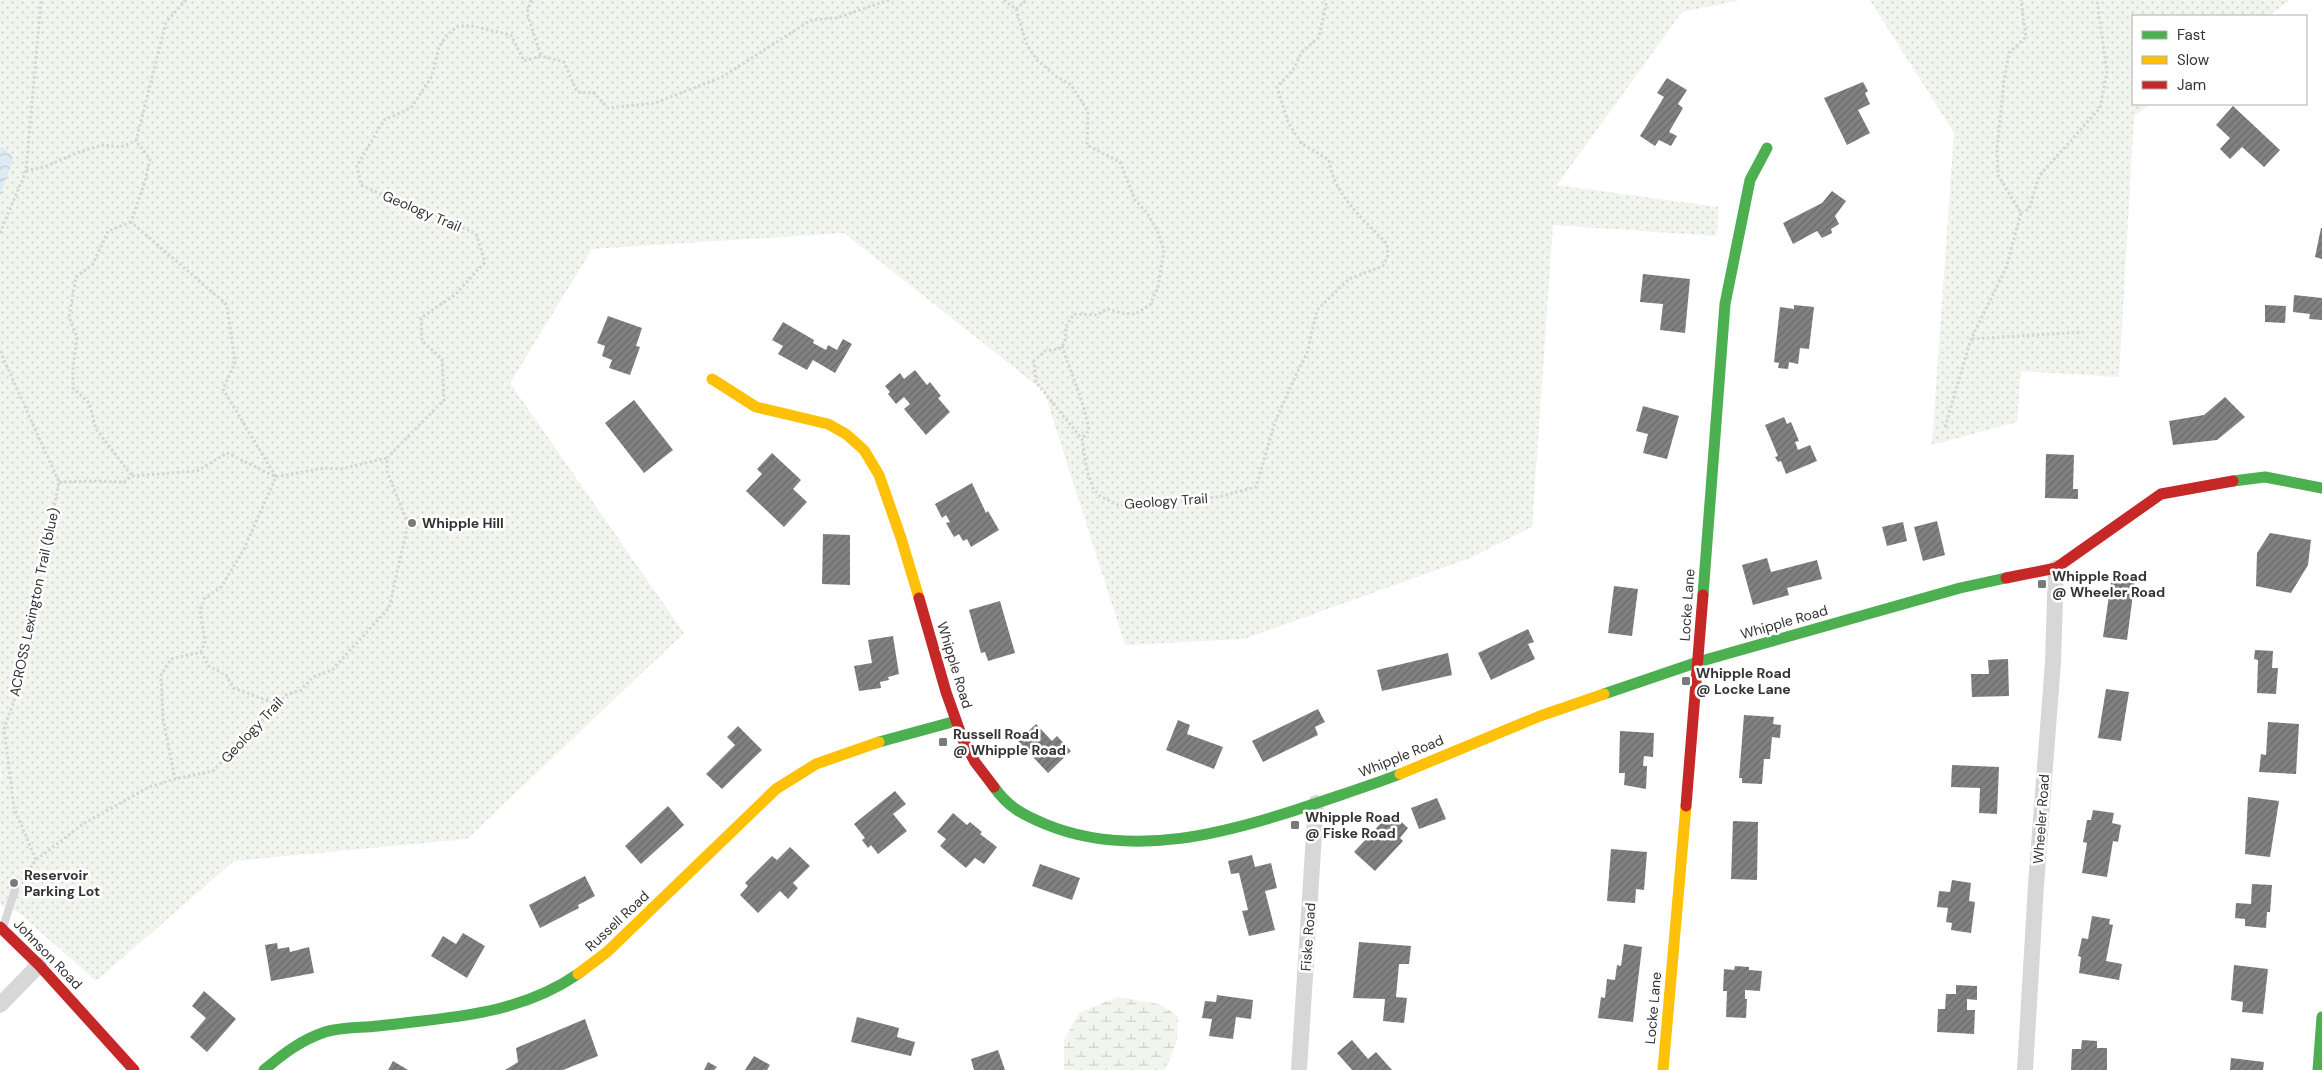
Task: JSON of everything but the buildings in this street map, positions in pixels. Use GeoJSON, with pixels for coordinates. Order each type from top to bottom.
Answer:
{"type":"FeatureCollection","features":[{"type":"Feature","properties":{"kind":"street","name":"Locke Lane"},"geometry":{"type":"LineString","coordinates":[[1663,1070],[1698,662],[1725,304],[1750,180],[1767,148]]}},
{"type":"Feature","properties":{"kind":"street","name":"Whipple Road"},"geometry":{"type":"LineString","coordinates":[[712,379],[756,407],[820,421],[837,428],[854,441],[872,462],[879,475],[901,538],[956,721],[975,762],[1002,799],[1026,817],[1065,832],[1132,841],[1183,838],[1255,824],[1377,783],[1540,716],[1698,662],[1960,588],[2056,568],[2161,494],[2214,482],[2265,477],[2322,488]]}},
{"type":"Feature","properties":{"kind":"street","name":"Wheeler Road"},"geometry":{"type":"LineString","coordinates":[[2025,1070],[2036,885],[2053,662],[2056,568]]}},
{"type":"Feature","properties":{"kind":"street","name":"Russell Road"},"geometry":{"type":"LineString","coordinates":[[264,1070],[295,1045],[326,1032],[475,1015],[518,1005],[552,990],[595,962],[776,789],[794,775],[824,759],[956,721]]}},
{"type":"Feature","properties":{"kind":"street","name":"Fiske Road"},"geometry":{"type":"LineString","coordinates":[[1299,1070],[1316,803]]}},
{"type":"Feature","properties":{"kind":"street","name":"Johnson Road"},"geometry":{"type":"LineString","coordinates":[[1,928],[39,965],[134,1070]]}},
{"type":"Feature","properties":{"kind":"street"},"geometry":{"type":"LineString","coordinates":[[0,1005],[39,965]]}},
{"type":"Feature","properties":{"kind":"street"},"geometry":{"type":"LineString","coordinates":[[2318,1070],[2322,1017]]}},
{"type":"Feature","properties":{"kind":"lane"},"geometry":{"type":"LineString","coordinates":[[1,928],[15,890]]}},
{"type":"Feature","properties":{"kind":"path"},"geometry":{"type":"LineString","coordinates":[[0,233],[26,171],[41,0]]}},
{"type":"Feature","properties":{"kind":"path"},"geometry":{"type":"LineString","coordinates":[[136,141],[166,22],[186,0]]}},
{"type":"Feature","properties":{"kind":"path"},"geometry":{"type":"LineString","coordinates":[[531,0],[527,13],[541,56]]}},
{"type":"Feature","properties":{"kind":"path","name":"Geology Trail"},"geometry":{"type":"LineString","coordinates":[[36,860],[82,824],[149,787],[213,771],[286,695],[301,690],[313,677],[332,670],[389,608],[408,524],[387,471],[387,458],[444,400],[442,359],[422,341],[421,318],[456,294],[485,262],[476,234],[438,215],[402,204],[361,185],[357,166],[384,120],[411,108],[432,76],[439,47],[447,35],[458,26],[472,26],[511,35],[524,61],[541,56],[564,62],[577,92],[594,93],[608,108],[655,103],[722,78],[811,20],[836,18],[889,0]]}},
{"type":"Feature","properties":{"kind":"path"},"geometry":{"type":"LineString","coordinates":[[1004,0],[1016,9],[1026,43],[1037,60],[1057,77],[1071,85],[1088,111],[1087,145],[1120,162],[1135,200],[1147,213],[1157,230],[1164,250],[1158,286],[1150,305],[1134,314],[1122,313],[1107,308],[1097,315],[1074,314],[1066,326],[1065,342],[1062,346],[1059,349],[1045,351],[1034,361],[1036,382],[1082,439],[1089,430],[1085,410],[1074,384],[1062,346]]}},
{"type":"Feature","properties":{"kind":"path"},"geometry":{"type":"LineString","coordinates":[[1016,9],[1027,0]]}},
{"type":"Feature","properties":{"kind":"path","name":"Geology Trail"},"geometry":{"type":"LineString","coordinates":[[1082,439],[1087,471],[1093,488],[1100,496],[1118,505],[1137,506],[1218,497],[1256,487],[1275,422],[1307,353],[1318,310],[1350,280],[1383,266],[1388,255],[1387,244],[1340,193],[1331,173],[1329,160],[1301,142],[1288,122],[1277,87],[1293,70],[1302,52],[1319,37],[1326,4],[1325,0]]}},
{"type":"Feature","properties":{"kind":"path"},"geometry":{"type":"LineString","coordinates":[[1945,427],[1971,339],[2006,268],[2020,213],[1998,175],[1997,149],[2009,53],[2026,37],[2021,0]]}},
{"type":"Feature","properties":{"kind":"path"},"geometry":{"type":"LineString","coordinates":[[2020,213],[2029,208],[2040,176],[2100,108],[2107,72],[2097,0]]}},
{"type":"Feature","properties":{"kind":"path"},"geometry":{"type":"LineString","coordinates":[[26,171],[47,166],[79,152],[102,145],[121,147],[136,141]]}},
{"type":"Feature","properties":{"kind":"path"},"geometry":{"type":"LineString","coordinates":[[132,476],[96,429],[89,403],[73,388],[73,367],[77,337],[69,317],[76,277],[93,264],[108,231],[131,222],[145,181],[150,159],[136,141]]}},
{"type":"Feature","properties":{"kind":"path"},"geometry":{"type":"LineString","coordinates":[[131,222],[227,305],[235,363],[223,389],[276,478]]}},
{"type":"Feature","properties":{"kind":"path"},"geometry":{"type":"LineString","coordinates":[[1971,339],[2084,332]]}},
{"type":"Feature","properties":{"kind":"path"},"geometry":{"type":"LineString","coordinates":[[0,351],[59,482],[98,480],[124,482],[132,476],[198,471],[227,453],[276,478],[324,468],[340,469],[387,458]]}},
{"type":"Feature","properties":{"kind":"path"},"geometry":{"type":"LineString","coordinates":[[201,652],[205,642],[200,611],[204,599],[221,587],[243,551],[276,478]]}},
{"type":"Feature","properties":{"kind":"path","name":"ACROSS Lexington Trail (blue)"},"geometry":{"type":"LineString","coordinates":[[36,860],[14,808],[4,729],[16,695],[27,649],[59,482]]}},
{"type":"Feature","properties":{"kind":"path"},"geometry":{"type":"LineString","coordinates":[[201,652],[209,666],[226,675],[232,688],[277,704]]}},
{"type":"Feature","properties":{"kind":"path"},"geometry":{"type":"LineString","coordinates":[[175,779],[163,719],[161,675],[171,659],[201,652]]}},
{"type":"Feature","properties":{"kind":"green space","name":"Whipple Hill"},"geometry":{"type":"Polygon","coordinates":[[[0,0],[1741,0],[1682,12],[1557,185],[1718,207],[1717,236],[1553,225],[1532,527],[1470,558],[1244,639],[1125,645],[1044,391],[844,233],[592,249],[510,383],[684,633],[467,839],[234,861],[96,981],[18,912],[3,907],[0,904],[0,777],[2,777],[0,768],[0,0]]]}},
{"type":"Feature","properties":{"kind":"green space"},"geometry":{"type":"Polygon","coordinates":[[[1870,0],[2290,0],[2269,15],[2132,15],[2132,105],[2150,105],[2134,116],[2119,377],[2021,371],[2017,422],[1932,445],[1954,133],[1870,0]]]}},
{"type":"Feature","properties":{"kind":"green space"},"geometry":{"type":"Polygon","coordinates":[[[1117,997],[1159,1004],[1178,1016],[1177,1041],[1165,1070],[1064,1070],[1064,1040],[1079,1013],[1117,997]]]}},
{"type":"Feature","properties":{"kind":"water"},"geometry":{"type":"Polygon","coordinates":[[[2,147],[11,154],[13,160],[0,196],[0,148],[2,147]]]}},
{"type":"Feature","properties":{"kind":"traffic: fast"},"geometry":{"type":"LineString","coordinates":[[1703,595],[1725,304],[1750,180],[1767,148]]}},
{"type":"Feature","properties":{"kind":"traffic: fast"},"geometry":{"type":"LineString","coordinates":[[2233,481],[2265,477],[2322,488]]}},
{"type":"Feature","properties":{"kind":"traffic: fast"},"geometry":{"type":"LineString","coordinates":[[1604,694],[1698,662],[1960,588],[2006,578]]}},
{"type":"Feature","properties":{"kind":"traffic: fast"},"geometry":{"type":"LineString","coordinates":[[879,742],[956,721]]}},
{"type":"Feature","properties":{"kind":"traffic: fast"},"geometry":{"type":"LineString","coordinates":[[994,787],[1016,810],[1045,824],[1078,835],[1112,840],[1146,841],[1214,833],[1282,815],[1400,774]]}},
{"type":"Feature","properties":{"kind":"traffic: fast"},"geometry":{"type":"LineString","coordinates":[[264,1070],[278,1058],[308,1039],[331,1030],[456,1017],[507,1007],[555,988],[578,974]]}},
{"type":"Feature","properties":{"kind":"traffic: fast"},"geometry":{"type":"LineString","coordinates":[[2318,1070],[2322,1017]]}},
{"type":"Feature","properties":{"kind":"traffic: slow"},"geometry":{"type":"LineString","coordinates":[[712,379],[756,407],[828,424],[846,434],[864,450],[879,475],[919,598]]}},
{"type":"Feature","properties":{"kind":"traffic: slow"},"geometry":{"type":"LineString","coordinates":[[1400,774],[1540,716],[1604,694]]}},
{"type":"Feature","properties":{"kind":"traffic: slow"},"geometry":{"type":"LineString","coordinates":[[578,974],[607,952],[776,789],[816,764],[879,742]]}},
{"type":"Feature","properties":{"kind":"traffic: slow"},"geometry":{"type":"LineString","coordinates":[[1663,1070],[1686,806]]}},
{"type":"Feature","properties":{"kind":"traffic: jam"},"geometry":{"type":"LineString","coordinates":[[2006,578],[2056,568],[2161,494],[2233,481]]}},
{"type":"Feature","properties":{"kind":"traffic: jam"},"geometry":{"type":"LineString","coordinates":[[1686,806],[1703,595]]}},
{"type":"Feature","properties":{"kind":"traffic: jam"},"geometry":{"type":"LineString","coordinates":[[919,598],[946,692],[963,740],[975,762],[994,787]]}},
{"type":"Feature","properties":{"kind":"traffic: jam"},"geometry":{"type":"LineString","coordinates":[[0,927],[39,965],[134,1070]]}},
{"type":"Feature","properties":{"kind":"place","name":"Whipple Hill"},"geometry":{"type":"Point","coordinates":[412,523]}},
{"type":"Feature","properties":{"kind":"place","name":"Whipple Road @ Wheeler Road"},"geometry":{"type":"Point","coordinates":[2042,584]}},
{"type":"Feature","properties":{"kind":"place","name":"Whipple Road @ Locke Lane"},"geometry":{"type":"Point","coordinates":[1686,681]}},
{"type":"Feature","properties":{"kind":"place","name":"Russell Road @ Whipple Road"},"geometry":{"type":"Point","coordinates":[943,742]}},
{"type":"Feature","properties":{"kind":"place","name":"Whipple Road @ Fiske Road"},"geometry":{"type":"Point","coordinates":[1295,825]}},
{"type":"Feature","properties":{"kind":"place","name":"Reservoir Parking Lot"},"geometry":{"type":"Point","coordinates":[14,883]}}]}
